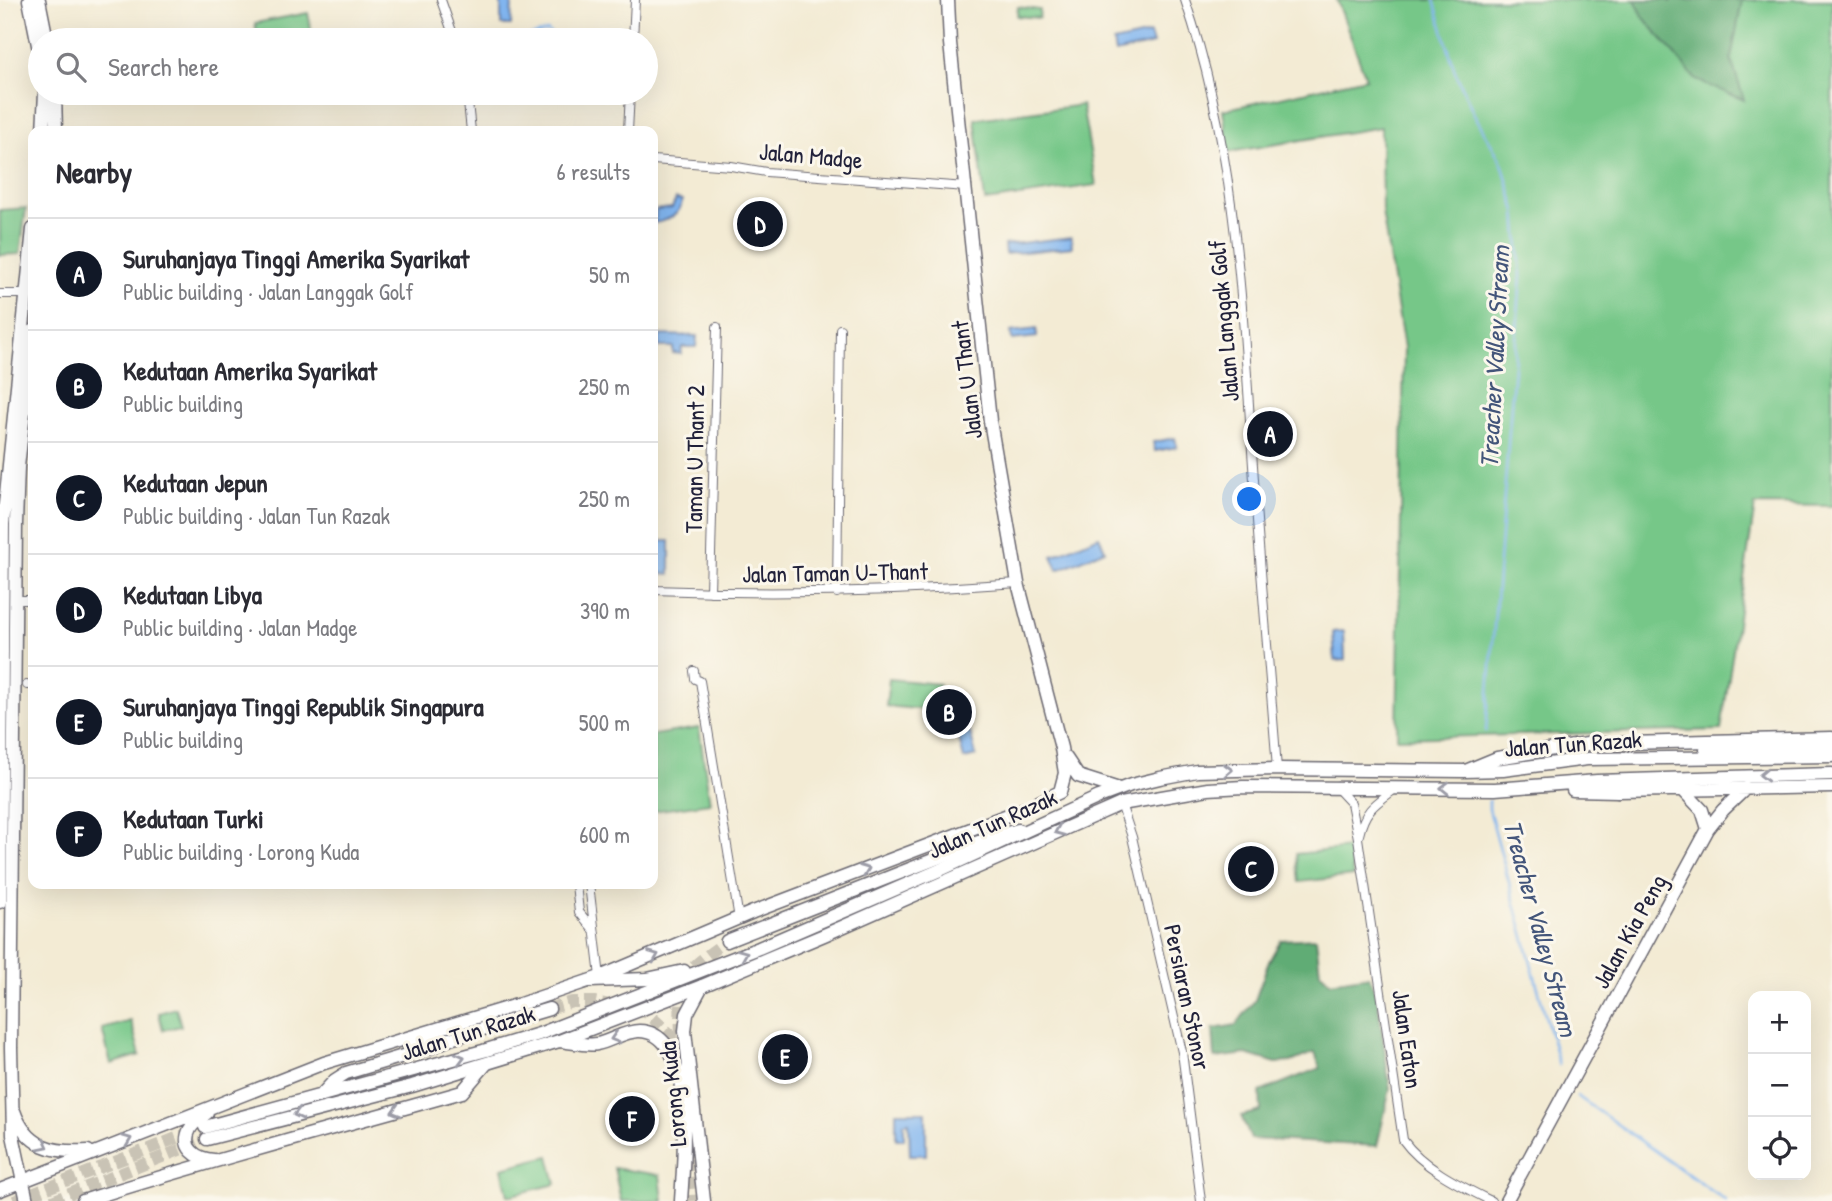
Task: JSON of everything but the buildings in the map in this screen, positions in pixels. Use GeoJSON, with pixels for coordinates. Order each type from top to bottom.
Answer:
{"type":"FeatureCollection","features":[{"type":"Feature","properties":{"kind":"main road"},"geometry":{"type":"LineString","coordinates":[[29,0],[35,28]]}},
{"type":"Feature","properties":{"kind":"main road"},"geometry":{"type":"LineString","coordinates":[[39,0],[45,28]]}},
{"type":"Feature","properties":{"kind":"main road","name":"Jalan U Thant"},"geometry":{"type":"LineString","coordinates":[[948,0],[990,421],[1018,583],[1061,748],[1065,773],[1062,788],[1055,795],[1026,808]]}},
{"type":"Feature","properties":{"kind":"main road"},"geometry":{"type":"LineString","coordinates":[[43,126],[44,105]]}},
{"type":"Feature","properties":{"kind":"main road"},"geometry":{"type":"LineString","coordinates":[[55,105],[55,126]]}},
{"type":"Feature","properties":{"kind":"main road"},"geometry":{"type":"LineString","coordinates":[[0,902],[3,524],[28,307]]}},
{"type":"Feature","properties":{"kind":"main road"},"geometry":{"type":"LineString","coordinates":[[27,1201],[13,1135],[10,951],[18,467],[28,376]]}},
{"type":"Feature","properties":{"kind":"main road"},"geometry":{"type":"LineString","coordinates":[[1464,771],[1497,758],[1587,744],[1832,738]]}},
{"type":"Feature","properties":{"kind":"main road","name":"Jalan U Thant"},"geometry":{"type":"LineString","coordinates":[[1061,748],[1078,776],[1119,789]]}},
{"type":"Feature","properties":{"kind":"main road"},"geometry":{"type":"LineString","coordinates":[[1587,759],[1620,749],[1832,748]]}},
{"type":"Feature","properties":{"kind":"main road","name":"Jalan Tun Razak"},"geometry":{"type":"LineString","coordinates":[[1832,756],[1587,759],[1503,770],[1464,771],[1197,771],[1119,789],[928,875],[719,964],[539,1034],[323,1094],[206,1133],[412,1086],[559,1041],[824,935],[1121,804],[1208,789],[1514,788],[1597,781],[1832,774]]}},
{"type":"Feature","properties":{"kind":"main road"},"geometry":{"type":"LineString","coordinates":[[1514,788],[1618,791],[1832,788]]}},
{"type":"Feature","properties":{"kind":"main road","name":"Jalan Kia Peng"},"geometry":{"type":"LineString","coordinates":[[1506,1201],[1708,828],[1746,788]]}},
{"type":"Feature","properties":{"kind":"main road"},"geometry":{"type":"LineString","coordinates":[[1683,790],[1702,810],[1708,828]]}},
{"type":"Feature","properties":{"kind":"main road","name":"Jalan Tun Razak"},"geometry":{"type":"LineString","coordinates":[[0,1190],[324,1063],[595,979],[739,919],[1026,808]]}},
{"type":"Feature","properties":{"kind":"main road"},"geometry":{"type":"LineString","coordinates":[[727,941],[986,839],[1039,825]]}},
{"type":"Feature","properties":{"kind":"main road"},"geometry":{"type":"LineString","coordinates":[[595,979],[647,979],[719,964]]}},
{"type":"Feature","properties":{"kind":"main road","name":"Lorong Kuda"},"geometry":{"type":"LineString","coordinates":[[702,986],[687,1014],[685,1031],[704,1201]]}},
{"type":"Feature","properties":{"kind":"main road"},"geometry":{"type":"LineString","coordinates":[[324,1063],[344,1065],[549,1009]]}},
{"type":"Feature","properties":{"kind":"main road","name":"Lorong Kuda"},"geometry":{"type":"LineString","coordinates":[[559,1041],[595,1044],[638,1031],[650,1034],[667,1045],[677,1065],[679,1077],[684,1136],[681,1201]]}},
{"type":"Feature","properties":{"kind":"main road"},"geometry":{"type":"LineString","coordinates":[[323,1094],[335,1080],[346,1073],[430,1048],[450,1038]]}},
{"type":"Feature","properties":{"kind":"main road","name":"Jalan Tun Razak"},"geometry":{"type":"LineString","coordinates":[[86,1200],[153,1178],[462,1092],[485,1064]]}},
{"type":"Feature","properties":{"kind":"main road"},"geometry":{"type":"LineString","coordinates":[[12,1104],[24,1129],[33,1140],[50,1151],[98,1151]]}},
{"type":"Feature","properties":{"kind":"main road"},"geometry":{"type":"LineString","coordinates":[[216,1106],[191,1127],[187,1139],[191,1151],[198,1157],[222,1160]]}},
{"type":"Feature","properties":{"kind":"main road"},"geometry":{"type":"LineString","coordinates":[[0,1190],[2,1201]]}},
{"type":"Feature","properties":{"kind":"street"},"geometry":{"type":"LineString","coordinates":[[441,0],[451,28]]}},
{"type":"Feature","properties":{"kind":"street"},"geometry":{"type":"LineString","coordinates":[[634,28],[635,0]]}},
{"type":"Feature","properties":{"kind":"street","name":"Jalan Langgak Golf"},"geometry":{"type":"LineString","coordinates":[[1185,0],[1196,32],[1223,153],[1234,224],[1241,284],[1277,769]]}},
{"type":"Feature","properties":{"kind":"street"},"geometry":{"type":"LineString","coordinates":[[468,105],[470,126]]}},
{"type":"Feature","properties":{"kind":"street"},"geometry":{"type":"LineString","coordinates":[[628,126],[629,105]]}},
{"type":"Feature","properties":{"kind":"street","name":"Jalan Madge"},"geometry":{"type":"LineString","coordinates":[[658,160],[731,166],[766,172],[966,187]]}},
{"type":"Feature","properties":{"kind":"street"},"geometry":{"type":"LineString","coordinates":[[0,294],[28,290]]}},
{"type":"Feature","properties":{"kind":"street","name":"Taman U Thant 2"},"geometry":{"type":"LineString","coordinates":[[710,592],[717,327]]}},
{"type":"Feature","properties":{"kind":"street"},"geometry":{"type":"LineString","coordinates":[[836,593],[840,328]]}},
{"type":"Feature","properties":{"kind":"street","name":"Jalan Taman U-Thant"},"geometry":{"type":"LineString","coordinates":[[658,590],[836,593],[1018,583]]}},
{"type":"Feature","properties":{"kind":"street"},"geometry":{"type":"LineString","coordinates":[[15,600],[28,600]]}},
{"type":"Feature","properties":{"kind":"street"},"geometry":{"type":"LineString","coordinates":[[694,671],[695,680],[700,681],[739,919]]}},
{"type":"Feature","properties":{"kind":"street","name":"Jalan Eaton"},"geometry":{"type":"LineString","coordinates":[[1335,787],[1351,803],[1359,838],[1404,1140],[1428,1164],[1491,1201]]}},
{"type":"Feature","properties":{"kind":"street"},"geometry":{"type":"LineString","coordinates":[[1359,838],[1365,815],[1396,788]]}},
{"type":"Feature","properties":{"kind":"street","name":"Persiaran Stonor"},"geometry":{"type":"LineString","coordinates":[[1121,804],[1132,836],[1182,1052],[1201,1201]]}},
{"type":"Feature","properties":{"kind":"street"},"geometry":{"type":"LineString","coordinates":[[577,889],[579,912],[593,929]]}},
{"type":"Feature","properties":{"kind":"street"},"geometry":{"type":"LineString","coordinates":[[589,889],[595,979]]}},
{"type":"Feature","properties":{"kind":"green space"},"geometry":{"type":"Polygon","coordinates":[[[1337,0],[1832,0],[1832,506],[1755,505],[1721,730],[1397,738],[1404,348],[1382,211],[1381,127],[1229,152],[1223,110],[1366,78],[1337,0]]]}},
{"type":"Feature","properties":{"kind":"green space"},"geometry":{"type":"Polygon","coordinates":[[[1635,0],[1742,0],[1731,59],[1744,100],[1696,80],[1644,18],[1635,0]]]}},
{"type":"Feature","properties":{"kind":"green space"},"geometry":{"type":"Polygon","coordinates":[[[1018,7],[1040,10],[1039,18],[1017,16],[1018,7]]]}},
{"type":"Feature","properties":{"kind":"green space"},"geometry":{"type":"Polygon","coordinates":[[[308,13],[311,28],[256,28],[255,23],[308,13]]]}},
{"type":"Feature","properties":{"kind":"green space"},"geometry":{"type":"Polygon","coordinates":[[[1082,105],[1096,185],[985,201],[975,119],[1082,105]]]}},
{"type":"Feature","properties":{"kind":"green space"},"geometry":{"type":"Polygon","coordinates":[[[26,208],[20,254],[0,255],[0,210],[26,208]]]}},
{"type":"Feature","properties":{"kind":"green space"},"geometry":{"type":"Polygon","coordinates":[[[889,679],[939,684],[936,711],[886,706],[889,679]]]}},
{"type":"Feature","properties":{"kind":"green space"},"geometry":{"type":"Polygon","coordinates":[[[699,728],[710,803],[658,810],[658,734],[699,728]]]}},
{"type":"Feature","properties":{"kind":"green space"},"geometry":{"type":"Polygon","coordinates":[[[1349,848],[1353,876],[1299,882],[1296,854],[1349,848]]]}},
{"type":"Feature","properties":{"kind":"green space"},"geometry":{"type":"Polygon","coordinates":[[[1316,938],[1320,972],[1330,982],[1369,976],[1377,996],[1390,1089],[1377,1146],[1251,1139],[1241,1116],[1261,1111],[1260,1092],[1320,1068],[1315,1052],[1291,1062],[1276,1063],[1246,1054],[1215,1058],[1213,1029],[1236,1025],[1255,1000],[1269,961],[1281,940],[1316,938]]]}},
{"type":"Feature","properties":{"kind":"green space"},"geometry":{"type":"Polygon","coordinates":[[[176,1008],[181,1026],[163,1030],[159,1013],[176,1008]]]}},
{"type":"Feature","properties":{"kind":"green space"},"geometry":{"type":"Polygon","coordinates":[[[131,1021],[140,1055],[111,1064],[102,1029],[131,1021]]]}},
{"type":"Feature","properties":{"kind":"green space"},"geometry":{"type":"Polygon","coordinates":[[[549,1156],[556,1184],[508,1196],[502,1168],[549,1156]]]}},
{"type":"Feature","properties":{"kind":"green space"},"geometry":{"type":"Polygon","coordinates":[[[614,1168],[660,1175],[663,1201],[621,1201],[614,1168]]]}},
{"type":"Feature","properties":{"kind":"water"},"geometry":{"type":"Polygon","coordinates":[[[501,1],[512,2],[511,25],[501,25],[501,1]]]}},
{"type":"Feature","properties":{"kind":"water"},"geometry":{"type":"Polygon","coordinates":[[[1150,34],[1153,44],[1115,53],[1113,42],[1150,34]]]}},
{"type":"Feature","properties":{"kind":"water"},"geometry":{"type":"Polygon","coordinates":[[[676,199],[682,200],[676,213],[658,222],[658,210],[672,208],[676,199]]]}},
{"type":"Feature","properties":{"kind":"water"},"geometry":{"type":"Polygon","coordinates":[[[1071,237],[1072,247],[1005,254],[1004,245],[1071,237]]]}},
{"type":"Feature","properties":{"kind":"water"},"geometry":{"type":"Polygon","coordinates":[[[1037,329],[1037,337],[1012,340],[1011,332],[1037,329]]]}},
{"type":"Feature","properties":{"kind":"water"},"geometry":{"type":"Polygon","coordinates":[[[660,335],[697,336],[696,347],[682,347],[681,354],[673,353],[673,347],[659,347],[660,335]]]}},
{"type":"Feature","properties":{"kind":"water"},"geometry":{"type":"Polygon","coordinates":[[[1175,438],[1177,447],[1155,451],[1153,442],[1175,438]]]}},
{"type":"Feature","properties":{"kind":"water"},"geometry":{"type":"Polygon","coordinates":[[[1099,536],[1105,550],[1058,570],[1052,556],[1099,536]]]}},
{"type":"Feature","properties":{"kind":"water"},"geometry":{"type":"Polygon","coordinates":[[[659,541],[670,541],[670,574],[658,573],[659,541]]]}},
{"type":"Feature","properties":{"kind":"water"},"geometry":{"type":"Polygon","coordinates":[[[1344,631],[1345,660],[1335,661],[1333,632],[1344,631]]]}},
{"type":"Feature","properties":{"kind":"water"},"geometry":{"type":"Polygon","coordinates":[[[970,732],[976,756],[964,759],[958,735],[970,732]]]}},
{"type":"Feature","properties":{"kind":"water"},"geometry":{"type":"Polygon","coordinates":[[[896,1112],[926,1112],[926,1155],[910,1155],[909,1122],[904,1123],[904,1139],[896,1139],[896,1112]]]}},
{"type":"Feature","properties":{"kind":"waterway","name":"Treacher Valley Stream"},"geometry":{"type":"LineString","coordinates":[[1434,0],[1455,71],[1474,114],[1502,163],[1516,211],[1521,276],[1486,731]]}},
{"type":"Feature","properties":{"kind":"waterway","name":"Treacher Valley Stream"},"geometry":{"type":"LineString","coordinates":[[1489,801],[1559,1065]]}},
{"type":"Feature","properties":{"kind":"waterway","name":"Treacher Valley Stream"},"geometry":{"type":"LineString","coordinates":[[1577,1096],[1726,1201]]}},
{"type":"Feature","properties":{"kind":"tunnel"},"geometry":{"type":"LineString","coordinates":[[681,1035],[681,1000],[685,979],[699,962],[727,941]]}},
{"type":"Feature","properties":{"kind":"tunnel"},"geometry":{"type":"LineString","coordinates":[[549,1009],[572,1002],[594,1002],[646,1012],[669,1033],[686,1069],[687,1077]]}},
{"type":"Feature","properties":{"kind":"tunnel"},"geometry":{"type":"LineString","coordinates":[[688,1123],[692,1201]]}},
{"type":"Feature","properties":{"kind":"tunnel"},"geometry":{"type":"LineString","coordinates":[[14,1201],[205,1127]]}},
{"type":"Feature","properties":{"kind":"tunnel"},"geometry":{"type":"LineString","coordinates":[[52,1201],[207,1139]]}},
{"type":"Feature","properties":{"kind":"place","name":"Kedutaan Libya"},"geometry":{"type":"Point","coordinates":[760,224]}},
{"type":"Feature","properties":{"kind":"place","name":"Suruhanjaya Tinggi Amerika Syarikat"},"geometry":{"type":"Point","coordinates":[1270,434]}},
{"type":"Feature","properties":{"kind":"place","name":"Kedutaan Amerika Syarikat"},"geometry":{"type":"Point","coordinates":[949,712]}},
{"type":"Feature","properties":{"kind":"place","name":"Kedutaan Jepun"},"geometry":{"type":"Point","coordinates":[1251,869]}},
{"type":"Feature","properties":{"kind":"place","name":"Suruhanjaya Tinggi Republik Singapura"},"geometry":{"type":"Point","coordinates":[785,1057]}},
{"type":"Feature","properties":{"kind":"place","name":"Kedutaan Turki"},"geometry":{"type":"Point","coordinates":[632,1119]}}]}
